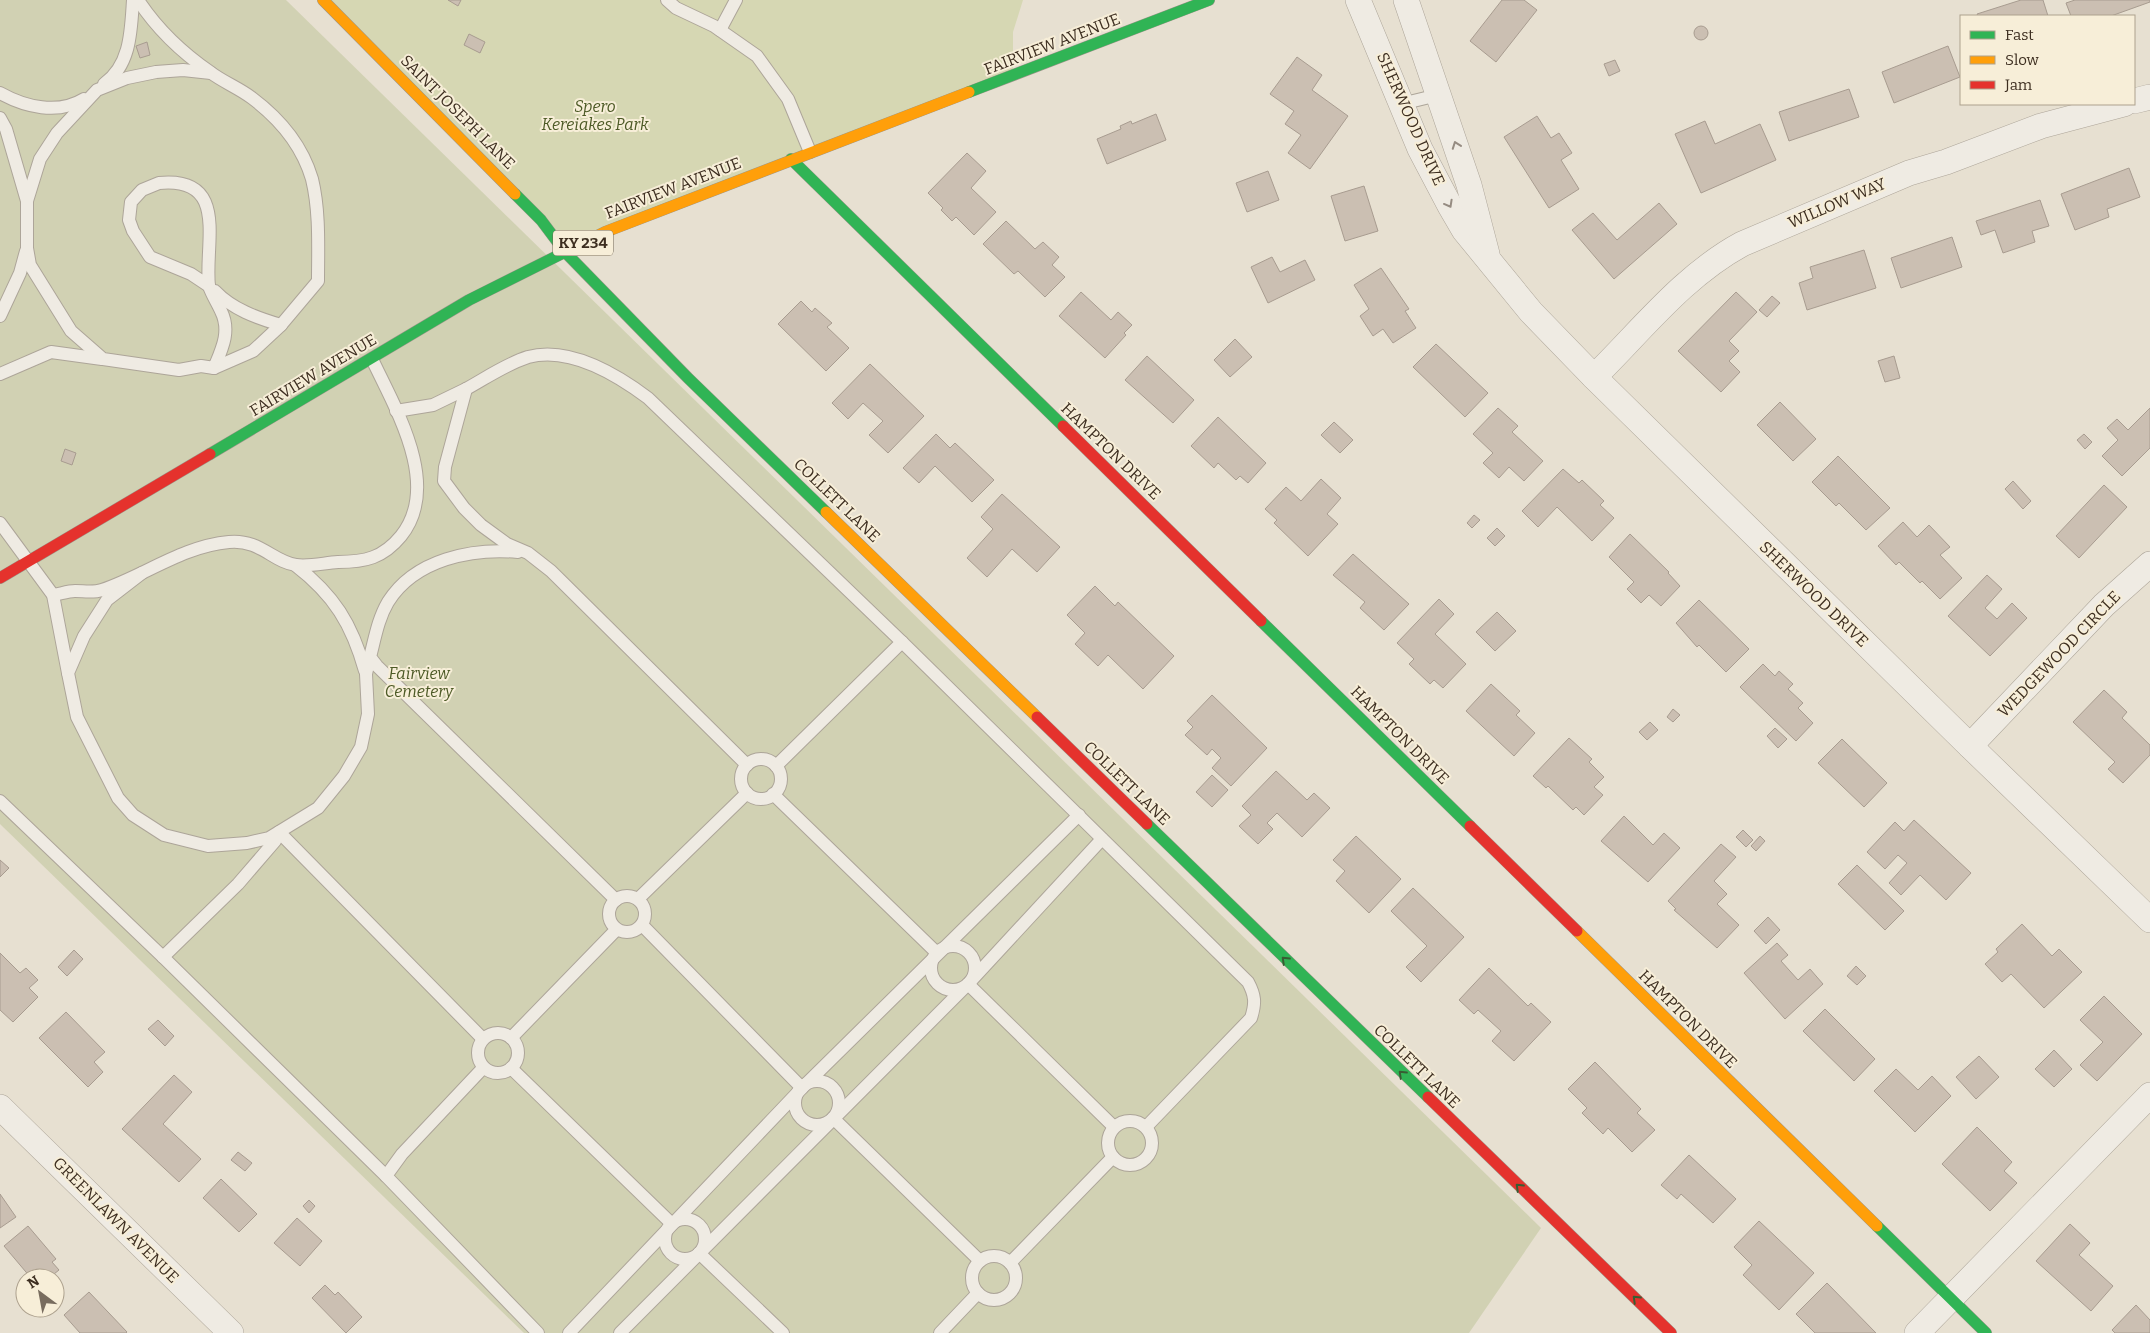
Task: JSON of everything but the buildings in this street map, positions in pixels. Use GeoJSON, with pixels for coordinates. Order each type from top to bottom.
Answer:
{"type":"FeatureCollection","features":[{"type":"Feature","properties":{"kind":"street","name":"SAINT JOSEPH LANE"},"geometry":{"type":"LineString","coordinates":[[323,0],[541,220],[565,252]]}},
{"type":"Feature","properties":{"kind":"street","name":"FAIRVIEW AVENUE"},"geometry":{"type":"LineString","coordinates":[[0,578],[469,300],[565,252],[626,223],[1013,77],[1209,0]]}},
{"type":"Feature","properties":{"kind":"street","name":"SHERWOOD DRIVE"},"geometry":{"type":"LineString","coordinates":[[1358,0],[1420,149],[1450,206],[1464,230],[1531,312],[1594,377],[2150,920]]}},
{"type":"Feature","properties":{"kind":"street","name":"SHERWOOD DRIVE"},"geometry":{"type":"LineString","coordinates":[[1406,0],[1470,185],[1488,259]]}},
{"type":"Feature","properties":{"kind":"street"},"geometry":{"type":"LineString","coordinates":[[2135,101],[2150,97]]}},
{"type":"Feature","properties":{"kind":"street","name":"WILLOW WAY"},"geometry":{"type":"LineString","coordinates":[[1594,377],[1678,291],[1717,258],[1742,244],[1909,173],[1946,162],[2041,126],[2120,105]]}},
{"type":"Feature","properties":{"kind":"street","name":"HAMPTON DRIVE"},"geometry":{"type":"LineString","coordinates":[[791,160],[1986,1333]]}},
{"type":"Feature","properties":{"kind":"street","name":"COLLETT LANE"},"geometry":{"type":"LineString","coordinates":[[565,252],[688,378],[1671,1333]]}},
{"type":"Feature","properties":{"kind":"street","name":"WEDGEWOOD CIRCLE"},"geometry":{"type":"LineString","coordinates":[[1970,746],[2104,606],[2150,564]]}},
{"type":"Feature","properties":{"kind":"street"},"geometry":{"type":"LineString","coordinates":[[1917,1333],[2150,1095]]}},
{"type":"Feature","properties":{"kind":"street","name":"GREENLAWN AVENUE"},"geometry":{"type":"LineString","coordinates":[[0,1107],[223,1330]]}},
{"type":"Feature","properties":{"kind":"lane"},"geometry":{"type":"LineString","coordinates":[[0,93],[28,104],[54,108],[73,105],[97,90],[112,78],[123,61],[130,33],[133,0]]}},
{"type":"Feature","properties":{"kind":"lane"},"geometry":{"type":"LineString","coordinates":[[0,374],[51,352],[179,370],[201,366],[214,368],[253,351],[281,325],[318,282],[318,225],[311,178],[304,157],[292,136],[252,98],[211,73],[174,44],[154,23],[138,0]]}},
{"type":"Feature","properties":{"kind":"lane"},"geometry":{"type":"LineString","coordinates":[[667,0],[676,8],[720,30],[757,56],[788,99],[810,152]]}},
{"type":"Feature","properties":{"kind":"lane"},"geometry":{"type":"LineString","coordinates":[[720,30],[736,0]]}},
{"type":"Feature","properties":{"kind":"lane"},"geometry":{"type":"LineString","coordinates":[[26,201],[45,150],[57,133],[97,90],[146,73],[183,70],[211,73]]}},
{"type":"Feature","properties":{"kind":"lane"},"geometry":{"type":"LineString","coordinates":[[1401,104],[1438,95]]}},
{"type":"Feature","properties":{"kind":"lane"},"geometry":{"type":"LineString","coordinates":[[0,118],[6,129],[26,201],[27,248],[30,265],[71,331],[103,359]]}},
{"type":"Feature","properties":{"kind":"lane"},"geometry":{"type":"LineString","coordinates":[[214,368],[226,332],[224,317],[209,286],[207,265],[210,219],[204,198],[194,190],[178,183],[159,183],[142,190],[131,202],[129,220],[145,251],[159,263],[191,274],[209,286],[224,301],[258,318],[281,325]]}},
{"type":"Feature","properties":{"kind":"lane"},"geometry":{"type":"LineString","coordinates":[[0,316],[20,273],[27,248]]}},
{"type":"Feature","properties":{"kind":"lane"},"geometry":{"type":"LineString","coordinates":[[396,411],[433,404],[466,389],[512,363],[545,354],[574,359],[631,385],[658,406],[902,642],[1248,982],[1254,993],[1255,1006],[1251,1018],[1146,1127]]}},
{"type":"Feature","properties":{"kind":"lane"},"geometry":{"type":"LineString","coordinates":[[295,565],[370,559],[386,551],[403,534],[416,508],[416,472],[408,442],[372,359]]}},
{"type":"Feature","properties":{"kind":"lane"},"geometry":{"type":"LineString","coordinates":[[466,389],[445,467],[444,481],[464,508],[481,525],[506,544],[528,554],[551,571],[747,765]]}},
{"type":"Feature","properties":{"kind":"lane"},"geometry":{"type":"LineString","coordinates":[[0,523],[53,595],[77,717],[118,798],[132,815],[164,835],[208,846],[247,843],[269,838],[318,808],[332,793],[356,756],[364,738],[368,714],[366,674],[354,638],[334,601],[317,582],[295,565],[250,544],[231,542],[198,549],[97,591],[73,591],[53,595]]}},
{"type":"Feature","properties":{"kind":"lane"},"geometry":{"type":"LineString","coordinates":[[366,674],[380,618],[388,602],[413,577],[452,557],[470,552],[502,551],[528,554]]}},
{"type":"Feature","properties":{"kind":"lane"},"geometry":{"type":"LineString","coordinates":[[68,673],[84,636],[107,600],[142,573]]}},
{"type":"Feature","properties":{"kind":"lane"},"geometry":{"type":"LineString","coordinates":[[776,766],[902,642]]}},
{"type":"Feature","properties":{"kind":"lane"},"geometry":{"type":"LineString","coordinates":[[370,657],[616,900]]}},
{"type":"Feature","properties":{"kind":"lane"},"geometry":{"type":"LineString","coordinates":[[759,759],[768,760],[776,766],[780,781],[773,794],[766,798],[758,798],[747,793],[741,779],[747,765],[759,759]]}},
{"type":"Feature","properties":{"kind":"lane"},"geometry":{"type":"LineString","coordinates":[[638,899],[747,793]]}},
{"type":"Feature","properties":{"kind":"lane"},"geometry":{"type":"LineString","coordinates":[[773,794],[937,953]]}},
{"type":"Feature","properties":{"kind":"lane"},"geometry":{"type":"LineString","coordinates":[[0,801],[163,957],[386,1176],[538,1333]]}},
{"type":"Feature","properties":{"kind":"lane"},"geometry":{"type":"LineString","coordinates":[[568,1333],[802,1088],[1079,815]]}},
{"type":"Feature","properties":{"kind":"lane"},"geometry":{"type":"LineString","coordinates":[[163,957],[238,884],[274,841],[279,832]]}},
{"type":"Feature","properties":{"kind":"lane"},"geometry":{"type":"LineString","coordinates":[[279,832],[483,1040]]}},
{"type":"Feature","properties":{"kind":"lane"},"geometry":{"type":"LineString","coordinates":[[620,1333],[968,984],[1102,839]]}},
{"type":"Feature","properties":{"kind":"lane"},"geometry":{"type":"LineString","coordinates":[[627,896],[638,899],[645,909],[645,918],[642,925],[630,933],[616,930],[611,924],[608,913],[616,900],[627,896]]}},
{"type":"Feature","properties":{"kind":"lane"},"geometry":{"type":"LineString","coordinates":[[642,925],[802,1088]]}},
{"type":"Feature","properties":{"kind":"lane"},"geometry":{"type":"LineString","coordinates":[[511,1038],[616,930]]}},
{"type":"Feature","properties":{"kind":"lane"},"geometry":{"type":"LineString","coordinates":[[953,946],[969,952],[975,968],[968,984],[954,990],[939,985],[931,972],[932,962],[937,953],[953,946]]}},
{"type":"Feature","properties":{"kind":"lane"},"geometry":{"type":"LineString","coordinates":[[968,984],[1114,1127]]}},
{"type":"Feature","properties":{"kind":"lane"},"geometry":{"type":"LineString","coordinates":[[496,1033],[511,1038],[516,1045],[518,1053],[516,1062],[511,1068],[497,1074],[483,1068],[477,1056],[478,1047],[483,1040],[496,1033]]}},
{"type":"Feature","properties":{"kind":"lane"},"geometry":{"type":"LineString","coordinates":[[386,1176],[408,1147],[483,1068]]}},
{"type":"Feature","properties":{"kind":"lane"},"geometry":{"type":"LineString","coordinates":[[511,1068],[672,1224]]}},
{"type":"Feature","properties":{"kind":"lane"},"geometry":{"type":"LineString","coordinates":[[819,1082],[830,1086],[839,1101],[833,1118],[819,1125],[804,1120],[796,1107],[796,1097],[802,1088],[807,1084],[819,1082]]}},
{"type":"Feature","properties":{"kind":"lane"},"geometry":{"type":"LineString","coordinates":[[833,1118],[980,1261]]}},
{"type":"Feature","properties":{"kind":"lane"},"geometry":{"type":"LineString","coordinates":[[1130,1120],[1139,1122],[1146,1127],[1151,1135],[1152,1144],[1146,1157],[1139,1163],[1130,1165],[1120,1163],[1113,1158],[1107,1145],[1109,1135],[1114,1127],[1121,1122],[1130,1120]]}},
{"type":"Feature","properties":{"kind":"lane"},"geometry":{"type":"LineString","coordinates":[[1010,1263],[1113,1158]]}},
{"type":"Feature","properties":{"kind":"lane"},"geometry":{"type":"LineString","coordinates":[[686,1219],[700,1225],[705,1239],[699,1253],[685,1259],[670,1253],[665,1238],[672,1224],[686,1219]]}},
{"type":"Feature","properties":{"kind":"lane"},"geometry":{"type":"LineString","coordinates":[[699,1253],[783,1333]]}},
{"type":"Feature","properties":{"kind":"lane"},"geometry":{"type":"LineString","coordinates":[[997,1256],[1010,1263],[1016,1272],[1016,1282],[1008,1296],[992,1300],[978,1293],[972,1277],[980,1261],[997,1256]]}},
{"type":"Feature","properties":{"kind":"lane"},"geometry":{"type":"LineString","coordinates":[[940,1333],[978,1293]]}},
{"type":"Feature","properties":{"kind":"green space","name":"Fairview Cemetery"},"geometry":{"type":"Polygon","coordinates":[[[0,0],[286,0],[1541,1228],[1469,1333],[524,1333],[0,824],[0,0]]]}},
{"type":"Feature","properties":{"kind":"green space","name":"Spero Kereiakes Park"},"geometry":{"type":"Polygon","coordinates":[[[321,0],[1023,0],[1013,32],[1013,77],[565,252],[321,0]]]}},
{"type":"Feature","properties":{"kind":"traffic: fast"},"geometry":{"type":"LineString","coordinates":[[969,92],[1209,0]]}},
{"type":"Feature","properties":{"kind":"traffic: fast"},"geometry":{"type":"LineString","coordinates":[[791,159],[1063,426]]}},
{"type":"Feature","properties":{"kind":"traffic: fast"},"geometry":{"type":"LineString","coordinates":[[515,194],[541,220],[565,252],[688,378],[826,512]]}},
{"type":"Feature","properties":{"kind":"traffic: fast"},"geometry":{"type":"LineString","coordinates":[[210,454],[469,300],[569,250]]}},
{"type":"Feature","properties":{"kind":"traffic: fast"},"geometry":{"type":"LineString","coordinates":[[1261,621],[1470,826]]}},
{"type":"Feature","properties":{"kind":"traffic: fast"},"geometry":{"type":"LineString","coordinates":[[1147,824],[1428,1097]]}},
{"type":"Feature","properties":{"kind":"traffic: fast"},"geometry":{"type":"LineString","coordinates":[[1877,1226],[1986,1333]]}},
{"type":"Feature","properties":{"kind":"traffic: slow"},"geometry":{"type":"LineString","coordinates":[[323,0],[515,194]]}},
{"type":"Feature","properties":{"kind":"traffic: slow"},"geometry":{"type":"LineString","coordinates":[[569,250],[605,232],[969,92]]}},
{"type":"Feature","properties":{"kind":"traffic: slow"},"geometry":{"type":"LineString","coordinates":[[826,512],[1037,717]]}},
{"type":"Feature","properties":{"kind":"traffic: slow"},"geometry":{"type":"LineString","coordinates":[[1577,931],[1877,1226]]}},
{"type":"Feature","properties":{"kind":"traffic: jam"},"geometry":{"type":"LineString","coordinates":[[1063,426],[1261,621]]}},
{"type":"Feature","properties":{"kind":"traffic: jam"},"geometry":{"type":"LineString","coordinates":[[0,578],[210,454]]}},
{"type":"Feature","properties":{"kind":"traffic: jam"},"geometry":{"type":"LineString","coordinates":[[1037,717],[1147,824]]}},
{"type":"Feature","properties":{"kind":"traffic: jam"},"geometry":{"type":"LineString","coordinates":[[1470,826],[1577,931]]}},
{"type":"Feature","properties":{"kind":"traffic: jam"},"geometry":{"type":"LineString","coordinates":[[1428,1097],[1671,1333]]}}]}
